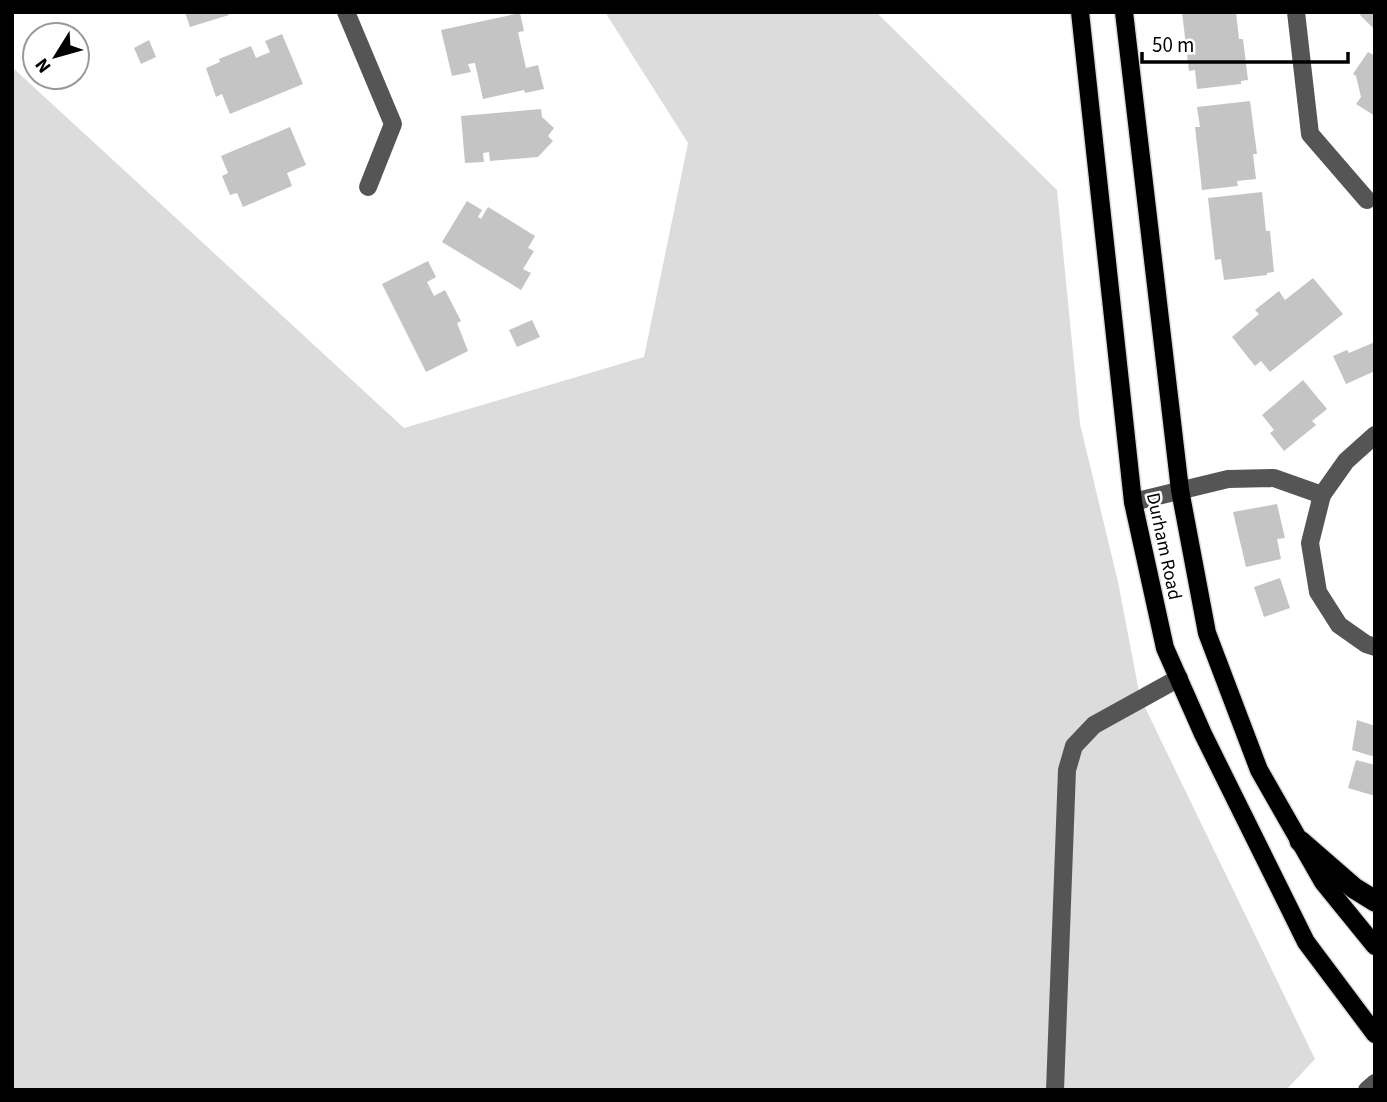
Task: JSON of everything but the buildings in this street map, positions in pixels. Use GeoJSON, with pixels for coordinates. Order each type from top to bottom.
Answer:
{"type":"FeatureCollection","features":[{"type":"Feature","properties":{"kind":"highway"},"geometry":{"type":"LineString","coordinates":[[1300,842],[1354,888],[1375,901]]}},
{"type":"Feature","properties":{"kind":"main road","name":"Durham Road"},"geometry":{"type":"LineString","coordinates":[[1080,12],[1133,502],[1165,648],[1203,734],[1306,942],[1375,1034]]}},
{"type":"Feature","properties":{"kind":"main road","name":"Durham Road"},"geometry":{"type":"LineString","coordinates":[[1124,12],[1180,490],[1207,633],[1259,770],[1324,883],[1375,946]]}},
{"type":"Feature","properties":{"kind":"street"},"geometry":{"type":"LineString","coordinates":[[346,12],[393,124],[368,187]]}},
{"type":"Feature","properties":{"kind":"street"},"geometry":{"type":"LineString","coordinates":[[1296,12],[1310,134],[1367,200]]}},
{"type":"Feature","properties":{"kind":"street"},"geometry":{"type":"LineString","coordinates":[[1375,435],[1346,461],[1322,495],[1310,542],[1318,592],[1339,625],[1366,644],[1375,647]]}},
{"type":"Feature","properties":{"kind":"street"},"geometry":{"type":"LineString","coordinates":[[1133,502],[1228,479],[1273,478],[1322,495]]}},
{"type":"Feature","properties":{"kind":"street"},"geometry":{"type":"LineString","coordinates":[[1055,1090],[1068,770],[1074,746],[1094,725],[1179,678]]}},
{"type":"Feature","properties":{"kind":"street"},"geometry":{"type":"LineString","coordinates":[[1367,1090],[1375,1083]]}},
{"type":"Feature","properties":{"kind":"shaded area"},"geometry":{"type":"Polygon","coordinates":[[[605,12],[876,12],[1057,190],[1080,424],[1118,582],[1140,697],[1315,1059],[1286,1090],[12,1090],[12,67],[21,75],[21,91],[38,91],[404,428],[644,357],[688,143],[605,12]]]}}]}
